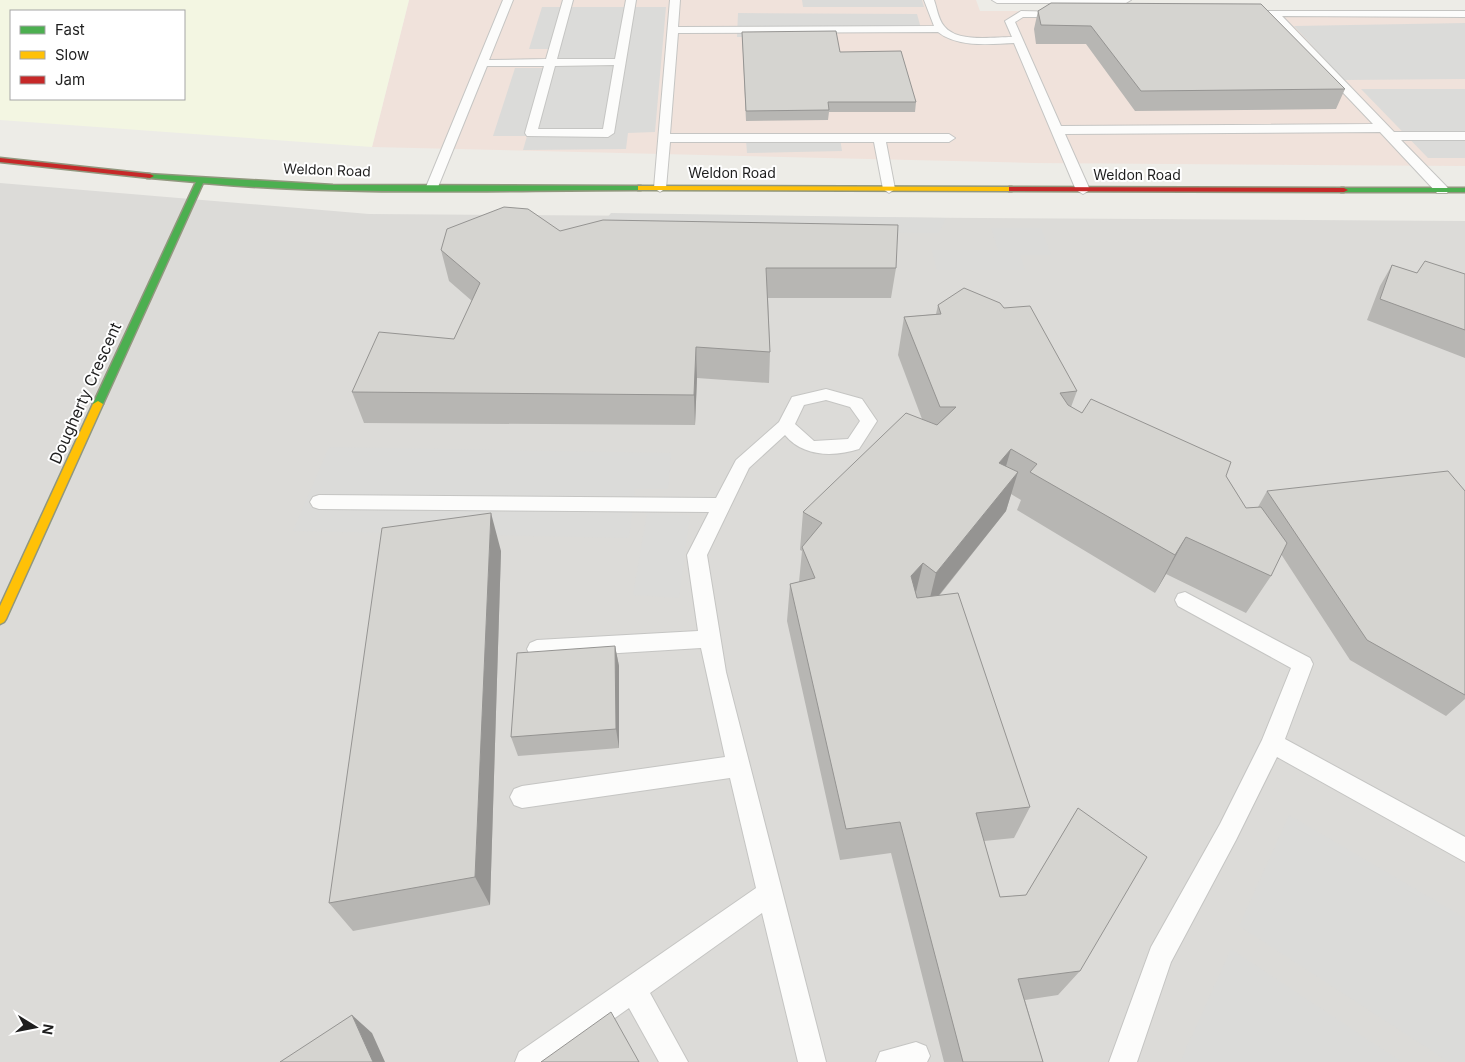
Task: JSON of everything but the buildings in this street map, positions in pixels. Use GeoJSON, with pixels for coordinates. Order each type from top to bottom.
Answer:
{"type":"FeatureCollection","features":[{"type":"Feature","properties":{"kind":"street","name":"Weldon Road"},"geometry":{"type":"LineString","coordinates":[[0,160],[200,181],[432,187],[1465,190]]}},
{"type":"Feature","properties":{"kind":"street","name":"Dougherty Crescent"},"geometry":{"type":"LineString","coordinates":[[0,619],[200,181]]}},
{"type":"Feature","properties":{"kind":"lane"},"geometry":{"type":"LineString","coordinates":[[432,187],[508,0]]}},
{"type":"Feature","properties":{"kind":"lane"},"geometry":{"type":"LineString","coordinates":[[568,0],[531,134],[608,133],[631,0]]}},
{"type":"Feature","properties":{"kind":"lane"},"geometry":{"type":"LineString","coordinates":[[660,188],[675,0]]}},
{"type":"Feature","properties":{"kind":"lane"},"geometry":{"type":"LineString","coordinates":[[929,0],[940,29]]}},
{"type":"Feature","properties":{"kind":"lane"},"geometry":{"type":"LineString","coordinates":[[997,0],[1126,0]]}},
{"type":"Feature","properties":{"kind":"lane"},"geometry":{"type":"LineString","coordinates":[[1234,13],[1465,14]]}},
{"type":"Feature","properties":{"kind":"lane"},"geometry":{"type":"LineString","coordinates":[[1273,13],[1442,190]]}},
{"type":"Feature","properties":{"kind":"lane"},"geometry":{"type":"LineString","coordinates":[[1070,14],[1022,14],[1010,21],[1083,190]]}},
{"type":"Feature","properties":{"kind":"lane"},"geometry":{"type":"LineString","coordinates":[[673,30],[940,29],[952,35],[965,38],[1018,40]]}},
{"type":"Feature","properties":{"kind":"lane"},"geometry":{"type":"LineString","coordinates":[[483,63],[621,62]]}},
{"type":"Feature","properties":{"kind":"lane"},"geometry":{"type":"LineString","coordinates":[[1057,130],[1387,132],[1465,136]]}},
{"type":"Feature","properties":{"kind":"lane"},"geometry":{"type":"LineString","coordinates":[[663,138],[949,138]]}},
{"type":"Feature","properties":{"kind":"lane"},"geometry":{"type":"LineString","coordinates":[[879,138],[889,189]]}},
{"type":"Feature","properties":{"kind":"lane"},"geometry":{"type":"LineString","coordinates":[[786,425],[798,441],[812,447],[820,447],[853,445],[869,421],[856,403],[826,394],[798,401],[786,425],[742,464],[697,555],[715,672],[812,1062]]}},
{"type":"Feature","properties":{"kind":"lane"},"geometry":{"type":"LineString","coordinates":[[318,502],[722,505]]}},
{"type":"Feature","properties":{"kind":"lane"},"geometry":{"type":"LineString","coordinates":[[1123,1062],[1160,956],[1228,832],[1272,743],[1303,664],[1185,600]]}},
{"type":"Feature","properties":{"kind":"lane"},"geometry":{"type":"LineString","coordinates":[[537,649],[710,638]]}},
{"type":"Feature","properties":{"kind":"lane"},"geometry":{"type":"LineString","coordinates":[[1272,743],[1465,850]]}},
{"type":"Feature","properties":{"kind":"lane"},"geometry":{"type":"LineString","coordinates":[[522,797],[738,766]]}},
{"type":"Feature","properties":{"kind":"lane"},"geometry":{"type":"LineString","coordinates":[[528,1062],[770,893]]}},
{"type":"Feature","properties":{"kind":"lane"},"geometry":{"type":"LineString","coordinates":[[633,990],[674,1062]]}},
{"type":"Feature","properties":{"kind":"lane"},"geometry":{"type":"LineString","coordinates":[[890,1062],[916,1056]]}},
{"type":"Feature","properties":{"kind":"shaded area"},"geometry":{"type":"Polygon","coordinates":[[[0,0],[409,0],[372,147],[0,120],[0,0]]]}},
{"type":"Feature","properties":{"kind":"shaded area"},"geometry":{"type":"Polygon","coordinates":[[[409,0],[976,0],[980,11],[1465,10],[1465,166],[1034,163],[372,147],[409,0]]]}},
{"type":"Feature","properties":{"kind":"shaded area"},"geometry":{"type":"Polygon","coordinates":[[[802,0],[922,0],[924,7],[803,7],[802,0]]]}},
{"type":"Feature","properties":{"kind":"shaded area"},"geometry":{"type":"Polygon","coordinates":[[[542,7],[666,7],[655,132],[628,133],[626,149],[523,150],[527,136],[493,136],[515,68],[546,68],[551,49],[529,49],[542,7]]]}},
{"type":"Feature","properties":{"kind":"shaded area"},"geometry":{"type":"Polygon","coordinates":[[[738,13],[917,14],[922,32],[823,31],[823,37],[737,37],[738,13]]]}},
{"type":"Feature","properties":{"kind":"shaded area"},"geometry":{"type":"Polygon","coordinates":[[[1465,23],[1465,79],[1344,80],[1294,26],[1465,23]]]}},
{"type":"Feature","properties":{"kind":"shaded area"},"geometry":{"type":"Polygon","coordinates":[[[1361,89],[1465,89],[1465,158],[1428,158],[1361,89]]]}},
{"type":"Feature","properties":{"kind":"shaded area"},"geometry":{"type":"Polygon","coordinates":[[[840,138],[842,151],[747,153],[746,140],[840,138]]]}},
{"type":"Feature","properties":{"kind":"shaded area"},"geometry":{"type":"Polygon","coordinates":[[[0,183],[369,214],[1465,221],[1465,1062],[0,1062],[0,183]]]}},
{"type":"Feature","properties":{"kind":"shaded area"},"geometry":{"type":"Polygon","coordinates":[[[611,213],[946,218],[939,233],[597,230],[611,213]]]}},
{"type":"Feature","properties":{"kind":"shaded area"},"geometry":{"type":"Polygon","coordinates":[[[991,228],[1041,228],[1051,255],[1020,255],[1025,270],[937,270],[932,250],[998,250],[991,228]]]}},
{"type":"Feature","properties":{"kind":"shaded area"},"geometry":{"type":"Polygon","coordinates":[[[329,447],[671,453],[668,489],[635,489],[629,538],[293,531],[329,447]]]}},
{"type":"Feature","properties":{"kind":"shaded area"},"geometry":{"type":"Polygon","coordinates":[[[647,513],[690,515],[679,598],[633,595],[647,513]]]}},
{"type":"Feature","properties":{"kind":"shaded area"},"geometry":{"type":"Polygon","coordinates":[[[1289,815],[1465,918],[1465,1062],[1449,1062],[1239,926],[1289,815]]]}},
{"type":"Feature","properties":{"kind":"shaded area"},"geometry":{"type":"Polygon","coordinates":[[[1231,949],[1402,1062],[1180,1062],[1231,949]]]}},
{"type":"Feature","properties":{"kind":"traffic: fast"},"geometry":{"type":"LineString","coordinates":[[150,176],[272,185],[333,187],[641,188]]}},
{"type":"Feature","properties":{"kind":"traffic: fast"},"geometry":{"type":"LineString","coordinates":[[98,404],[200,181]]}},
{"type":"Feature","properties":{"kind":"traffic: fast"},"geometry":{"type":"LineString","coordinates":[[1344,190],[1465,190]]}},
{"type":"Feature","properties":{"kind":"traffic: slow"},"geometry":{"type":"LineString","coordinates":[[641,188],[1012,189]]}},
{"type":"Feature","properties":{"kind":"traffic: slow"},"geometry":{"type":"LineString","coordinates":[[0,619],[98,404]]}},
{"type":"Feature","properties":{"kind":"traffic: jam"},"geometry":{"type":"LineString","coordinates":[[0,160],[150,176]]}},
{"type":"Feature","properties":{"kind":"traffic: jam"},"geometry":{"type":"LineString","coordinates":[[1012,189],[1344,190]]}}]}
